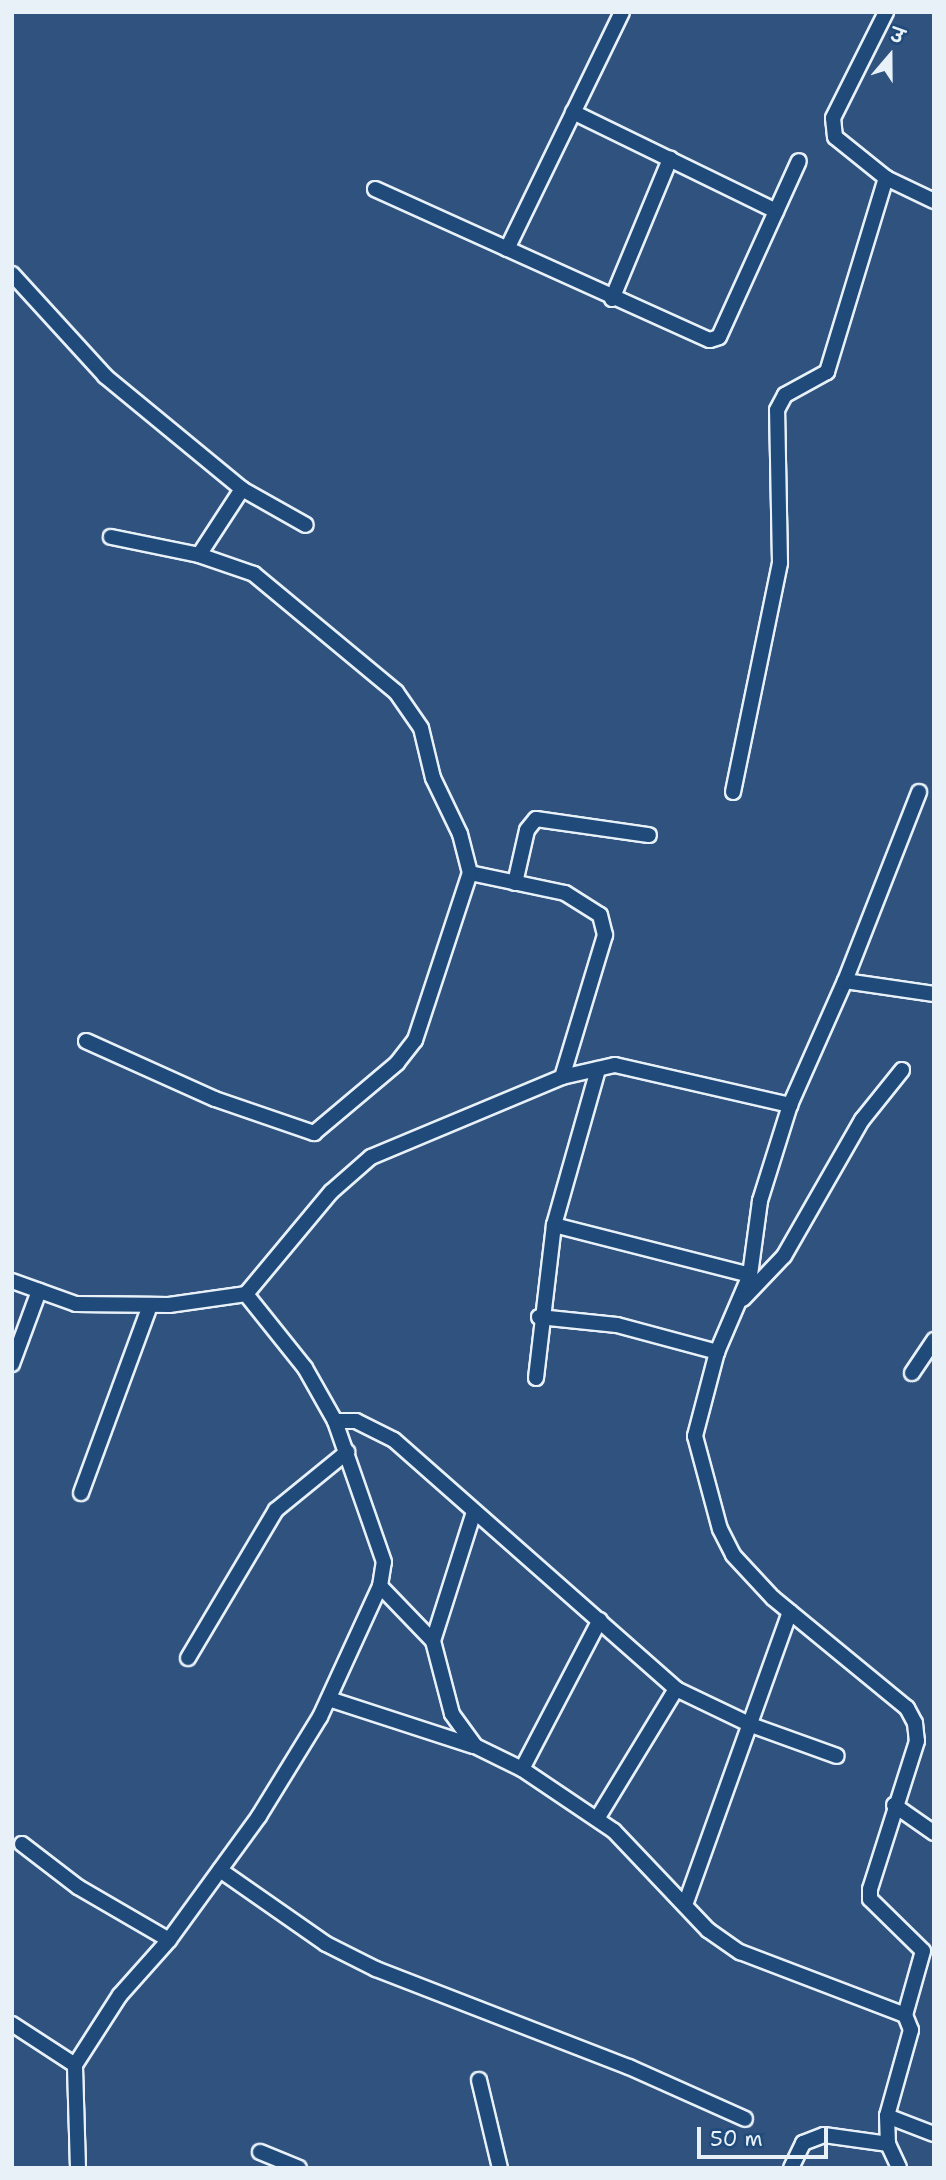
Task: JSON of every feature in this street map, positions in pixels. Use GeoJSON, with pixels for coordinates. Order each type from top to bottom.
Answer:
{"type":"FeatureCollection","features":[{"type":"Feature","properties":{"kind":"street"},"geometry":{"type":"LineString","coordinates":[[507,249],[622,12]]}},
{"type":"Feature","properties":{"kind":"street"},"geometry":{"type":"LineString","coordinates":[[886,12],[832,118],[835,137],[886,178],[934,201]]}},
{"type":"Feature","properties":{"kind":"street"},"geometry":{"type":"LineString","coordinates":[[573,112],[776,211]]}},
{"type":"Feature","properties":{"kind":"street"},"geometry":{"type":"LineString","coordinates":[[612,299],[670,159]]}},
{"type":"Feature","properties":{"kind":"street"},"geometry":{"type":"LineString","coordinates":[[375,189],[691,333],[719,337],[799,161]]}},
{"type":"Feature","properties":{"kind":"street"},"geometry":{"type":"LineString","coordinates":[[733,792],[780,563],[777,410],[785,395],[827,372],[886,178]]}},
{"type":"Feature","properties":{"kind":"street"},"geometry":{"type":"LineString","coordinates":[[12,274],[105,376],[242,489],[306,525]]}},
{"type":"Feature","properties":{"kind":"street"},"geometry":{"type":"LineString","coordinates":[[199,555],[242,489]]}},
{"type":"Feature","properties":{"kind":"street"},"geometry":{"type":"LineString","coordinates":[[86,1041],[215,1099],[314,1133],[397,1063],[415,1040],[470,873],[411,708],[254,574],[199,555],[111,537]]}},
{"type":"Feature","properties":{"kind":"street"},"geometry":{"type":"LineString","coordinates":[[899,2168],[888,2144],[887,2116],[911,2030],[905,2015],[923,1951],[870,1899],[894,1805],[917,1741],[907,1708],[790,1612],[733,1556],[703,1473],[695,1436],[717,1352],[750,1275],[760,1201],[790,1105],[845,981],[919,792]]}},
{"type":"Feature","properties":{"kind":"street"},"geometry":{"type":"LineString","coordinates":[[515,883],[527,830],[536,819],[649,835]]}},
{"type":"Feature","properties":{"kind":"street"},"geometry":{"type":"LineString","coordinates":[[470,873],[565,894],[588,905],[603,925],[605,934],[562,1077]]}},
{"type":"Feature","properties":{"kind":"street"},"geometry":{"type":"LineString","coordinates":[[845,981],[934,994]]}},
{"type":"Feature","properties":{"kind":"street"},"geometry":{"type":"LineString","coordinates":[[12,1281],[76,1304],[150,1305],[246,1294],[331,1192],[371,1157],[562,1077],[615,1065],[650,1070],[790,1105]]}},
{"type":"Feature","properties":{"kind":"street"},"geometry":{"type":"LineString","coordinates":[[536,1378],[539,1317],[554,1225],[598,1069]]}},
{"type":"Feature","properties":{"kind":"street"},"geometry":{"type":"LineString","coordinates":[[737,1304],[784,1256],[855,1131],[902,1070]]}},
{"type":"Feature","properties":{"kind":"street"},"geometry":{"type":"LineString","coordinates":[[554,1225],[750,1275]]}},
{"type":"Feature","properties":{"kind":"street"},"geometry":{"type":"LineString","coordinates":[[12,1364],[39,1292]]}},
{"type":"Feature","properties":{"kind":"street"},"geometry":{"type":"LineString","coordinates":[[78,2168],[75,2065],[120,1995],[169,1940],[260,1816],[329,1699],[380,1586],[384,1562],[335,1421],[305,1368],[246,1294]]}},
{"type":"Feature","properties":{"kind":"street"},"geometry":{"type":"LineString","coordinates":[[81,1493],[150,1305]]}},
{"type":"Feature","properties":{"kind":"street"},"geometry":{"type":"LineString","coordinates":[[539,1317],[617,1325],[717,1352]]}},
{"type":"Feature","properties":{"kind":"street"},"geometry":{"type":"LineString","coordinates":[[912,1373],[934,1340]]}},
{"type":"Feature","properties":{"kind":"street"},"geometry":{"type":"LineString","coordinates":[[335,1421],[373,1427],[600,1620],[676,1689],[751,1725],[837,1756]]}},
{"type":"Feature","properties":{"kind":"street"},"geometry":{"type":"LineString","coordinates":[[188,1658],[276,1510],[347,1452]]}},
{"type":"Feature","properties":{"kind":"street"},"geometry":{"type":"LineString","coordinates":[[433,1641],[474,1512]]}},
{"type":"Feature","properties":{"kind":"street"},"geometry":{"type":"LineString","coordinates":[[380,1586],[433,1641],[452,1714],[475,1746]]}},
{"type":"Feature","properties":{"kind":"street"},"geometry":{"type":"LineString","coordinates":[[685,1905],[790,1612]]}},
{"type":"Feature","properties":{"kind":"street"},"geometry":{"type":"LineString","coordinates":[[522,1769],[600,1620]]}},
{"type":"Feature","properties":{"kind":"street"},"geometry":{"type":"LineString","coordinates":[[597,1819],[676,1689]]}},
{"type":"Feature","properties":{"kind":"street"},"geometry":{"type":"LineString","coordinates":[[329,1699],[475,1746],[522,1769],[597,1819],[685,1905],[740,1952],[905,2015]]}},
{"type":"Feature","properties":{"kind":"street"},"geometry":{"type":"LineString","coordinates":[[894,1805],[934,1833]]}},
{"type":"Feature","properties":{"kind":"street"},"geometry":{"type":"LineString","coordinates":[[22,1844],[78,1887],[169,1940]]}},
{"type":"Feature","properties":{"kind":"street"},"geometry":{"type":"LineString","coordinates":[[220,1870],[326,1944],[376,1969],[547,2033],[745,2119]]}},
{"type":"Feature","properties":{"kind":"street"},"geometry":{"type":"LineString","coordinates":[[12,2024],[75,2065]]}},
{"type":"Feature","properties":{"kind":"street"},"geometry":{"type":"LineString","coordinates":[[479,2080],[500,2168]]}},
{"type":"Feature","properties":{"kind":"street"},"geometry":{"type":"LineString","coordinates":[[887,2116],[934,2134]]}},
{"type":"Feature","properties":{"kind":"street"},"geometry":{"type":"LineString","coordinates":[[791,2168],[803,2143],[824,2135],[888,2144]]}},
{"type":"Feature","properties":{"kind":"street"},"geometry":{"type":"LineString","coordinates":[[260,2152],[299,2168]]}}]}
